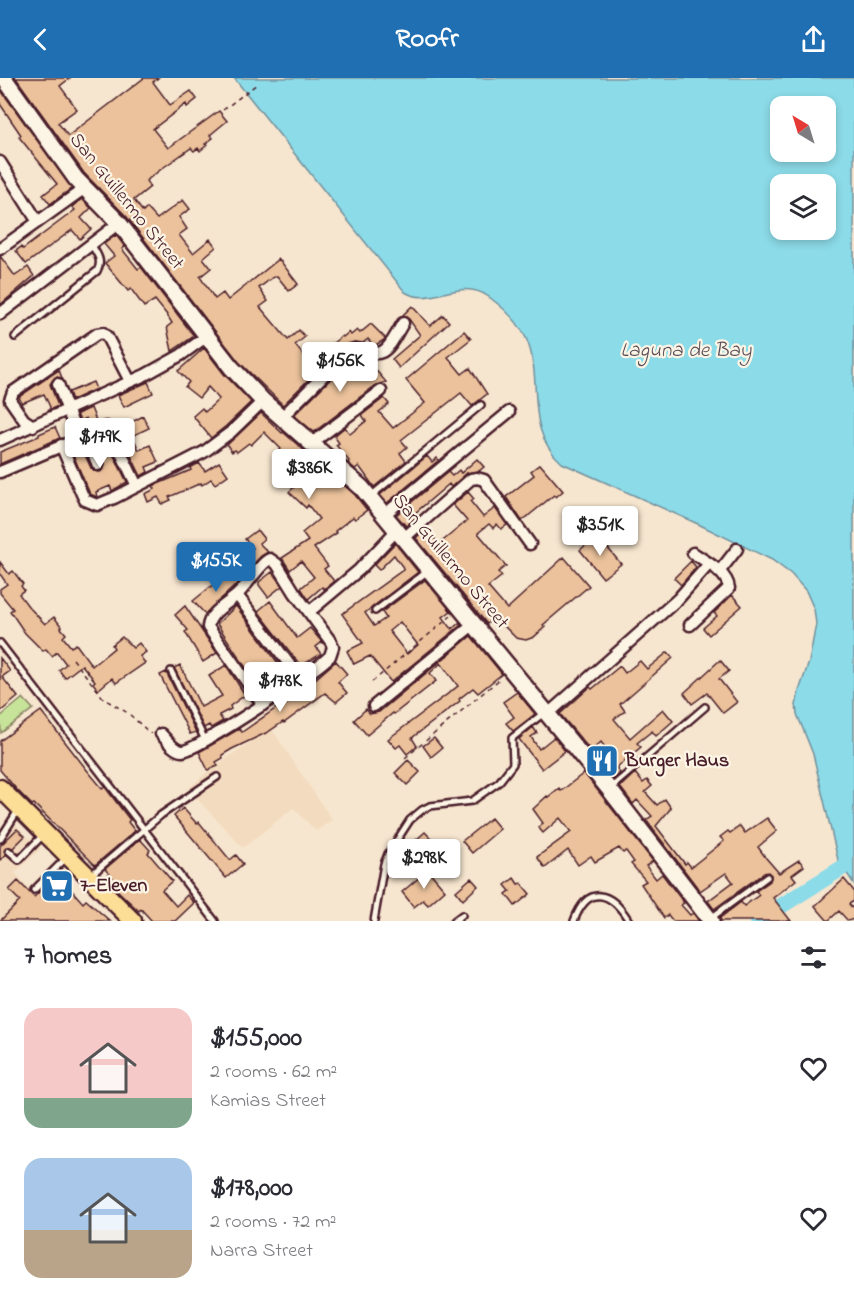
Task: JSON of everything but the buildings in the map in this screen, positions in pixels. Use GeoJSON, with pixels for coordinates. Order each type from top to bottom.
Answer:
{"type":"FeatureCollection","features":[{"type":"Feature","properties":{"kind":"highway"},"geometry":{"type":"LineString","coordinates":[[0,788],[133,921]]}},
{"type":"Feature","properties":{"kind":"main road","name":"San Guillermo Street"},"geometry":{"type":"LineString","coordinates":[[4,78],[85,188],[119,223],[244,382],[352,478],[370,497],[609,789],[711,920]]}},
{"type":"Feature","properties":{"kind":"street"},"geometry":{"type":"LineString","coordinates":[[0,162],[38,222]]}},
{"type":"Feature","properties":{"kind":"street"},"geometry":{"type":"LineString","coordinates":[[0,249],[85,188]]}},
{"type":"Feature","properties":{"kind":"street"},"geometry":{"type":"LineString","coordinates":[[0,314],[119,223]]}},
{"type":"Feature","properties":{"kind":"street"},"geometry":{"type":"LineString","coordinates":[[282,417],[347,352],[356,349],[371,355],[382,352],[404,323]]}},
{"type":"Feature","properties":{"kind":"street"},"geometry":{"type":"LineString","coordinates":[[33,426],[24,420],[10,400],[13,392],[97,334],[103,333],[107,337],[130,381]]}},
{"type":"Feature","properties":{"kind":"street"},"geometry":{"type":"LineString","coordinates":[[1,436],[33,426],[166,364],[207,336]]}},
{"type":"Feature","properties":{"kind":"street"},"geometry":{"type":"LineString","coordinates":[[58,384],[67,409],[98,465]]}},
{"type":"Feature","properties":{"kind":"street"},"geometry":{"type":"LineString","coordinates":[[312,443],[381,391]]}},
{"type":"Feature","properties":{"kind":"street"},"geometry":{"type":"LineString","coordinates":[[61,445],[82,494],[91,504],[103,504],[188,461],[219,442],[263,401]]}},
{"type":"Feature","properties":{"kind":"street"},"geometry":{"type":"LineString","coordinates":[[384,515],[509,412]]}},
{"type":"Feature","properties":{"kind":"street"},"geometry":{"type":"LineString","coordinates":[[0,472],[104,427],[108,428],[137,486]]}},
{"type":"Feature","properties":{"kind":"street"},"geometry":{"type":"LineString","coordinates":[[309,612],[471,479],[483,480],[530,544]]}},
{"type":"Feature","properties":{"kind":"street"},"geometry":{"type":"LineString","coordinates":[[719,572],[737,549]]}},
{"type":"Feature","properties":{"kind":"street"},"geometry":{"type":"LineString","coordinates":[[690,625],[729,588],[719,572],[693,553]]}},
{"type":"Feature","properties":{"kind":"street"},"geometry":{"type":"LineString","coordinates":[[161,734],[176,749],[183,751],[205,740],[262,705],[301,680],[326,661],[333,652],[331,642],[277,564],[270,559],[237,595],[212,616],[208,623],[209,631],[262,705]]}},
{"type":"Feature","properties":{"kind":"street"},"geometry":{"type":"LineString","coordinates":[[547,713],[670,607],[687,591],[709,564]]}},
{"type":"Feature","properties":{"kind":"street"},"geometry":{"type":"LineString","coordinates":[[237,595],[301,680]]}},
{"type":"Feature","properties":{"kind":"street"},"geometry":{"type":"LineString","coordinates":[[374,706],[474,624]]}},
{"type":"Feature","properties":{"kind":"lane"},"geometry":{"type":"LineString","coordinates":[[15,337],[97,271],[100,259],[92,244]]}},
{"type":"Feature","properties":{"kind":"lane"},"geometry":{"type":"LineString","coordinates":[[370,497],[481,405]]}},
{"type":"Feature","properties":{"kind":"lane"},"geometry":{"type":"LineString","coordinates":[[375,611],[429,570]]}},
{"type":"Feature","properties":{"kind":"lane"},"geometry":{"type":"LineString","coordinates":[[0,643],[215,921]]}},
{"type":"Feature","properties":{"kind":"lane"},"geometry":{"type":"LineString","coordinates":[[171,671],[205,740]]}},
{"type":"Feature","properties":{"kind":"lane"},"geometry":{"type":"LineString","coordinates":[[613,786],[705,707]]}},
{"type":"Feature","properties":{"kind":"lane"},"geometry":{"type":"LineString","coordinates":[[374,921],[384,864],[410,820],[430,806],[472,801],[485,793],[499,782],[513,764],[512,738],[547,713]]}},
{"type":"Feature","properties":{"kind":"lane"},"geometry":{"type":"LineString","coordinates":[[89,877],[144,829],[217,777]]}},
{"type":"Feature","properties":{"kind":"lane"},"geometry":{"type":"LineString","coordinates":[[1,842],[20,808]]}},
{"type":"Feature","properties":{"kind":"lane"},"geometry":{"type":"LineString","coordinates":[[9,851],[18,860],[45,833]]}},
{"type":"Feature","properties":{"kind":"lane"},"geometry":{"type":"LineString","coordinates":[[34,890],[68,856]]}},
{"type":"Feature","properties":{"kind":"lane"},"geometry":{"type":"LineString","coordinates":[[711,920],[767,877]]}},
{"type":"Feature","properties":{"kind":"lane"},"geometry":{"type":"LineString","coordinates":[[574,921],[582,903],[596,896],[612,900],[629,921]]}},
{"type":"Feature","properties":{"kind":"lane"},"geometry":{"type":"LineString","coordinates":[[454,921],[462,915]]}},
{"type":"Feature","properties":{"kind":"path"},"geometry":{"type":"LineString","coordinates":[[222,110],[257,84]]}},
{"type":"Feature","properties":{"kind":"path"},"geometry":{"type":"LineString","coordinates":[[372,682],[461,608]]}},
{"type":"Feature","properties":{"kind":"path"},"geometry":{"type":"LineString","coordinates":[[73,659],[104,699],[128,713],[152,734],[161,734]]}},
{"type":"Feature","properties":{"kind":"path"},"geometry":{"type":"LineString","coordinates":[[405,758],[512,669]]}},
{"type":"Feature","properties":{"kind":"shaded area"},"geometry":{"type":"Polygon","coordinates":[[[271,728],[332,820],[316,831],[293,808],[243,848],[188,789],[207,772],[271,728]]]}},
{"type":"Feature","properties":{"kind":"shaded area"},"geometry":{"type":"Polygon","coordinates":[[[9,818],[40,849],[15,873],[44,906],[0,921],[0,830],[9,818]]]}},
{"type":"Feature","properties":{"kind":"green space"},"geometry":{"type":"Polygon","coordinates":[[[23,698],[33,709],[1,733],[0,717],[23,698]]]}},
{"type":"Feature","properties":{"kind":"water","name":"Laguna de Bay"},"geometry":{"type":"Polygon","coordinates":[[[234,78],[854,78],[854,884],[838,860],[813,754],[797,714],[796,705],[809,662],[816,624],[814,609],[806,591],[791,574],[772,560],[562,463],[542,435],[538,419],[531,354],[526,338],[510,315],[478,291],[456,290],[425,297],[405,292],[234,78]]]}},
{"type":"Feature","properties":{"kind":"waterway"},"geometry":{"type":"LineString","coordinates":[[757,921],[842,868]]}},
{"type":"Feature","properties":{"kind":"place","name":"Burger Haus"},"geometry":{"type":"Point","coordinates":[602,761]}},
{"type":"Feature","properties":{"kind":"place","name":"7-Eleven"},"geometry":{"type":"Point","coordinates":[57,886]}}]}
